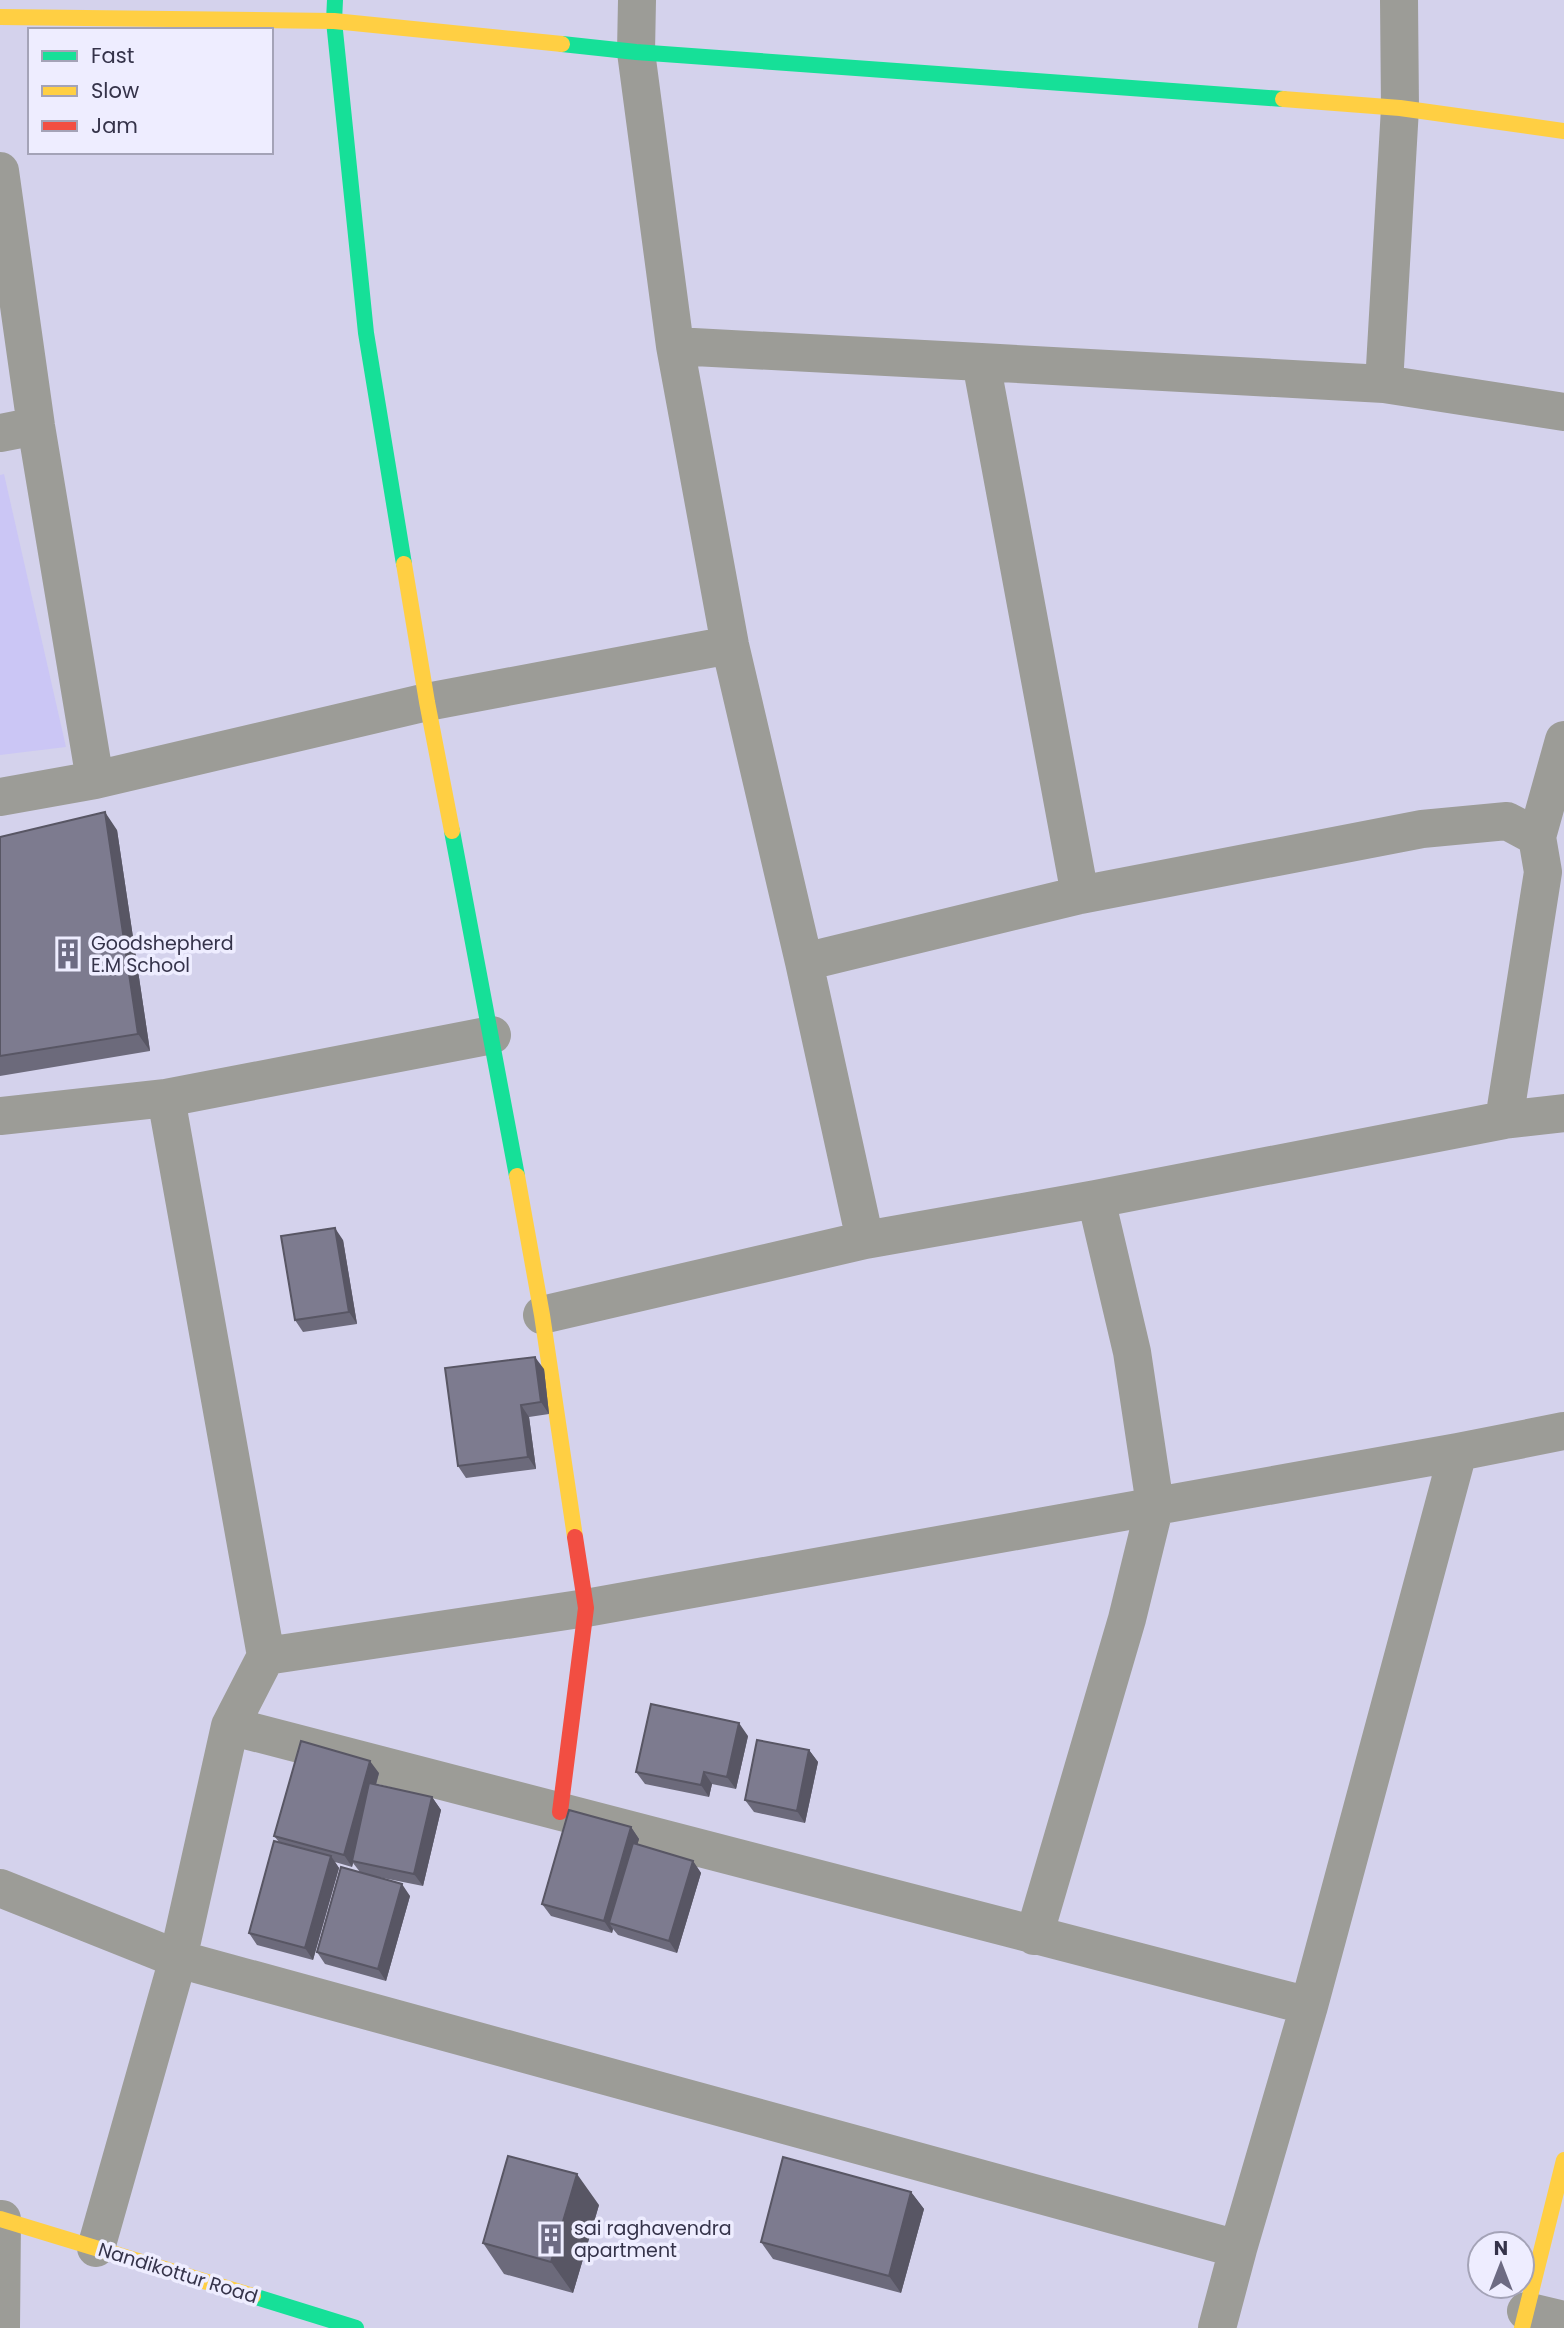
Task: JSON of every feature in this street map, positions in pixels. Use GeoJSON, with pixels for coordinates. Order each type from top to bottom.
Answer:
{"type":"FeatureCollection","features":[{"type":"Feature","properties":{"kind":"street"},"geometry":{"type":"LineString","coordinates":[[335,0],[334,21],[366,332],[427,702],[492,1035],[542,1315],[586,1608],[560,1812]]}},
{"type":"Feature","properties":{"kind":"street"},"geometry":{"type":"LineString","coordinates":[[638,0],[636,52],[675,346],[730,645],[865,1240]]}},
{"type":"Feature","properties":{"kind":"street"},"geometry":{"type":"LineString","coordinates":[[1384,384],[1400,108],[1398,0]]}},
{"type":"Feature","properties":{"kind":"street"},"geometry":{"type":"LineString","coordinates":[[0,17],[334,21],[636,52],[1400,108],[1564,131]]}},
{"type":"Feature","properties":{"kind":"street"},"geometry":{"type":"LineString","coordinates":[[0,171],[18,430],[95,780]]}},
{"type":"Feature","properties":{"kind":"street"},"geometry":{"type":"LineString","coordinates":[[675,346],[1384,384],[1564,412]]}},
{"type":"Feature","properties":{"kind":"street"},"geometry":{"type":"LineString","coordinates":[[981,362],[1080,895]]}},
{"type":"Feature","properties":{"kind":"street"},"geometry":{"type":"LineString","coordinates":[[0,797],[95,780],[427,702],[730,645]]}},
{"type":"Feature","properties":{"kind":"street"},"geometry":{"type":"LineString","coordinates":[[1504,1120],[1543,872],[1538,837],[1564,740]]}},
{"type":"Feature","properties":{"kind":"street"},"geometry":{"type":"LineString","coordinates":[[804,962],[1080,895],[1422,829],[1507,821],[1538,837]]}},
{"type":"Feature","properties":{"kind":"street"},"geometry":{"type":"LineString","coordinates":[[0,1116],[166,1098],[492,1035]]}},
{"type":"Feature","properties":{"kind":"street"},"geometry":{"type":"LineString","coordinates":[[96,2248],[178,1959],[230,1726],[266,1656],[166,1098]]}},
{"type":"Feature","properties":{"kind":"street"},"geometry":{"type":"LineString","coordinates":[[542,1315],[865,1240],[1096,1199],[1504,1120],[1564,1113]]}},
{"type":"Feature","properties":{"kind":"street"},"geometry":{"type":"LineString","coordinates":[[1034,1936],[1127,1619],[1156,1505],[1132,1352],[1096,1199]]}},
{"type":"Feature","properties":{"kind":"street"},"geometry":{"type":"LineString","coordinates":[[266,1656],[586,1608],[1564,1432]]}},
{"type":"Feature","properties":{"kind":"street"},"geometry":{"type":"LineString","coordinates":[[1217,2328],[1308,2006],[1458,1452]]}},
{"type":"Feature","properties":{"kind":"street"},"geometry":{"type":"LineString","coordinates":[[230,1726],[1308,2006]]}},
{"type":"Feature","properties":{"kind":"street"},"geometry":{"type":"LineString","coordinates":[[0,1888],[178,1959],[1238,2249]]}},
{"type":"Feature","properties":{"kind":"street"},"geometry":{"type":"LineString","coordinates":[[1564,2160],[1524,2320],[1564,2320]]}},
{"type":"Feature","properties":{"kind":"street"},"geometry":{"type":"LineString","coordinates":[[1,2219],[1,2328]]}},
{"type":"Feature","properties":{"kind":"street","name":"Nandikottur Road"},"geometry":{"type":"LineString","coordinates":[[1,2219],[356,2328]]}},
{"type":"Feature","properties":{"kind":"shaded area"},"geometry":{"type":"Polygon","coordinates":[[[4,474],[66,747],[0,755],[0,475],[4,474]]]}},
{"type":"Feature","properties":{"kind":"building","name":"Goodshepherd E.M School"},"geometry":{"type":"Polygon","coordinates":[[[105,812],[138,1034],[0,1056],[0,837],[105,812]]]}},
{"type":"Feature","properties":{"kind":"building"},"geometry":{"type":"Polygon","coordinates":[[[335,1228],[349,1312],[295,1320],[281,1236],[335,1228]]]}},
{"type":"Feature","properties":{"kind":"building"},"geometry":{"type":"Polygon","coordinates":[[[535,1357],[541,1402],[521,1405],[528,1457],[458,1466],[445,1368],[535,1357]]]}},
{"type":"Feature","properties":{"kind":"building"},"geometry":{"type":"Polygon","coordinates":[[[651,1704],[739,1723],[727,1777],[704,1772],[701,1785],[636,1772],[651,1704]]]}},
{"type":"Feature","properties":{"kind":"building"},"geometry":{"type":"Polygon","coordinates":[[[757,1740],[809,1750],[797,1811],[745,1800],[757,1740]]]}},
{"type":"Feature","properties":{"kind":"building"},"geometry":{"type":"Polygon","coordinates":[[[301,1741],[370,1761],[344,1855],[274,1836],[301,1741]]]}},
{"type":"Feature","properties":{"kind":"building"},"geometry":{"type":"Polygon","coordinates":[[[369,1783],[432,1797],[414,1874],[352,1861],[369,1783]]]}},
{"type":"Feature","properties":{"kind":"building"},"geometry":{"type":"Polygon","coordinates":[[[569,1810],[631,1827],[604,1921],[542,1904],[569,1810]]]}},
{"type":"Feature","properties":{"kind":"building"},"geometry":{"type":"Polygon","coordinates":[[[274,1841],[331,1856],[305,1948],[249,1933],[274,1841]]]}},
{"type":"Feature","properties":{"kind":"building"},"geometry":{"type":"Polygon","coordinates":[[[633,1843],[693,1861],[669,1941],[609,1923],[633,1843]]]}},
{"type":"Feature","properties":{"kind":"building"},"geometry":{"type":"Polygon","coordinates":[[[341,1867],[402,1884],[378,1969],[317,1952],[341,1867]]]}},
{"type":"Feature","properties":{"kind":"building"},"geometry":{"type":"Polygon","coordinates":[[[508,2156],[577,2174],[551,2262],[483,2243],[508,2156]]]}},
{"type":"Feature","properties":{"kind":"building"},"geometry":{"type":"Polygon","coordinates":[[[783,2157],[911,2192],[889,2276],[761,2242],[783,2157]]]}},
{"type":"Feature","properties":{"kind":"traffic: fast"},"geometry":{"type":"LineString","coordinates":[[335,0],[334,21],[366,333],[404,564]]}},
{"type":"Feature","properties":{"kind":"traffic: fast"},"geometry":{"type":"LineString","coordinates":[[562,44],[636,52],[1283,99]]}},
{"type":"Feature","properties":{"kind":"traffic: fast"},"geometry":{"type":"LineString","coordinates":[[452,831],[517,1176]]}},
{"type":"Feature","properties":{"kind":"traffic: fast"},"geometry":{"type":"LineString","coordinates":[[253,2296],[356,2328]]}},
{"type":"Feature","properties":{"kind":"traffic: slow"},"geometry":{"type":"LineString","coordinates":[[0,17],[334,21],[562,44]]}},
{"type":"Feature","properties":{"kind":"traffic: slow"},"geometry":{"type":"LineString","coordinates":[[1283,99],[1400,108],[1564,131]]}},
{"type":"Feature","properties":{"kind":"traffic: slow"},"geometry":{"type":"LineString","coordinates":[[404,564],[452,831]]}},
{"type":"Feature","properties":{"kind":"traffic: slow"},"geometry":{"type":"LineString","coordinates":[[517,1176],[542,1315],[575,1537]]}},
{"type":"Feature","properties":{"kind":"traffic: slow"},"geometry":{"type":"LineString","coordinates":[[1522,2328],[1564,2160]]}},
{"type":"Feature","properties":{"kind":"traffic: slow"},"geometry":{"type":"LineString","coordinates":[[0,2219],[253,2296]]}},
{"type":"Feature","properties":{"kind":"traffic: jam"},"geometry":{"type":"LineString","coordinates":[[560,1812],[586,1608],[575,1537]]}},
{"type":"Feature","properties":{"kind":"place","name":"Goodshepherd E.M School"},"geometry":{"type":"Point","coordinates":[68,954]}},
{"type":"Feature","properties":{"kind":"place","name":"sai raghavendra apartment"},"geometry":{"type":"Point","coordinates":[551,2239]}}]}
